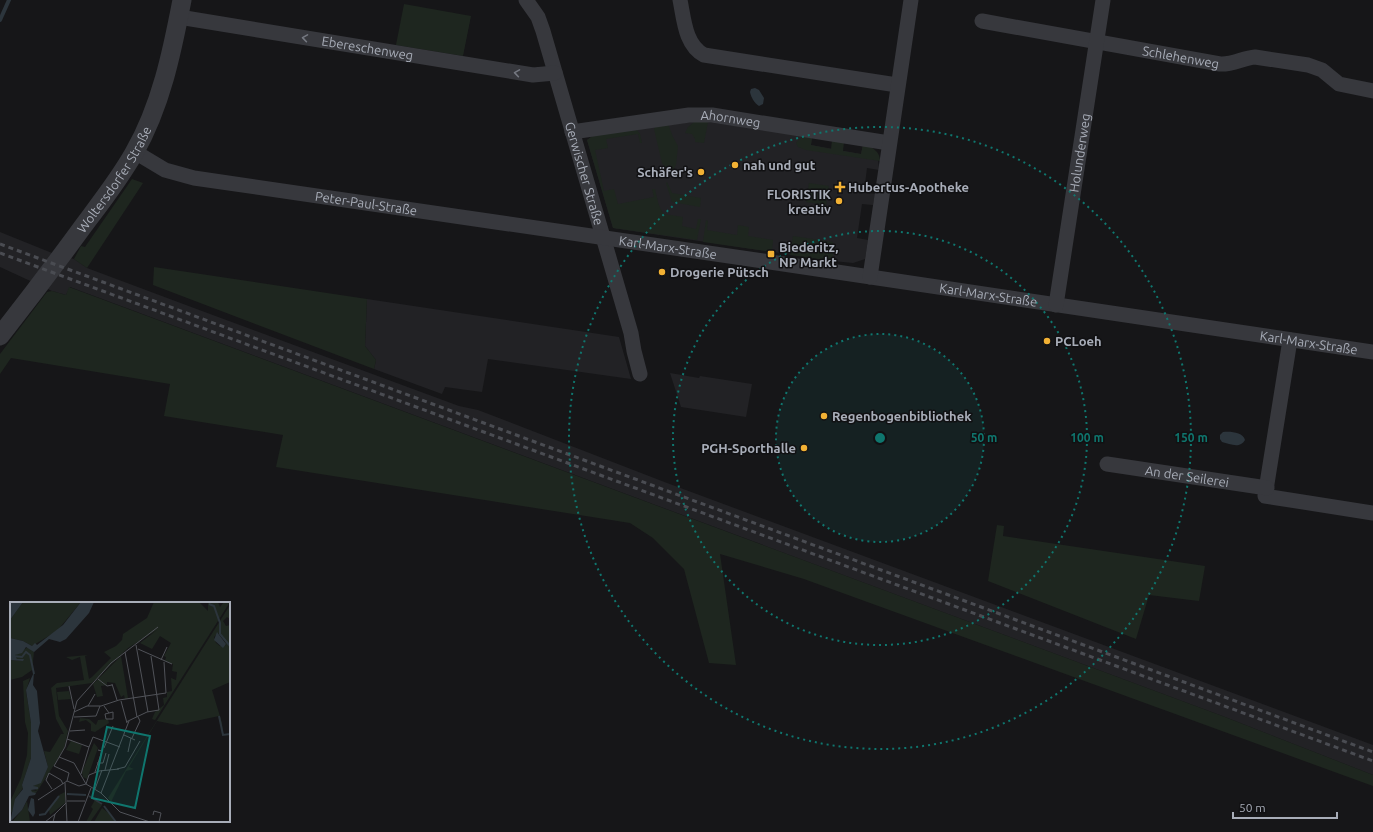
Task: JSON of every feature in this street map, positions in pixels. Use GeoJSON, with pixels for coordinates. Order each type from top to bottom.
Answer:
{"type":"FeatureCollection","features":[{"type":"Feature","properties":{"kind":"street","name":"Gerwischer Straße"},"geometry":{"type":"LineString","coordinates":[[526,0],[541,24],[631,333],[640,374]]}},
{"type":"Feature","properties":{"kind":"street"},"geometry":{"type":"LineString","coordinates":[[680,0],[688,37],[692,45],[704,55],[897,85]]}},
{"type":"Feature","properties":{"kind":"street"},"geometry":{"type":"LineString","coordinates":[[870,277],[910,0]]}},
{"type":"Feature","properties":{"kind":"street","name":"Holunderweg"},"geometry":{"type":"LineString","coordinates":[[1056,305],[1103,0]]}},
{"type":"Feature","properties":{"kind":"street","name":"Ebereschenweg"},"geometry":{"type":"LineString","coordinates":[[181,9],[532,75],[555,73]]}},
{"type":"Feature","properties":{"kind":"street","name":"Woltersdorfer Straße"},"geometry":{"type":"LineString","coordinates":[[0,336],[102,201],[135,152],[152,115],[163,84],[172,54],[181,9]]}},
{"type":"Feature","properties":{"kind":"street","name":"Schlehenweg"},"geometry":{"type":"LineString","coordinates":[[982,21],[1220,64],[1230,64],[1248,57],[1255,57],[1308,65],[1322,70],[1339,84],[1373,91]]}},
{"type":"Feature","properties":{"kind":"street","name":"Ahornweg"},"geometry":{"type":"LineString","coordinates":[[572,132],[689,115],[712,115],[889,143]]}},
{"type":"Feature","properties":{"kind":"street","name":"Peter-Paul-Straße"},"geometry":{"type":"LineString","coordinates":[[135,152],[165,170],[194,178],[604,238]]}},
{"type":"Feature","properties":{"kind":"street","name":"Karl-Marx-Straße"},"geometry":{"type":"LineString","coordinates":[[604,238],[1373,352]]}},
{"type":"Feature","properties":{"kind":"street"},"geometry":{"type":"LineString","coordinates":[[1290,340],[1265,496],[1373,513]]}},
{"type":"Feature","properties":{"kind":"street","name":"An der Seilerei"},"geometry":{"type":"LineString","coordinates":[[1107,464],[1267,488]]}},
{"type":"Feature","properties":{"kind":"shaded area"},"geometry":{"type":"Polygon","coordinates":[[[404,4],[471,16],[463,56],[396,45],[404,4]]]}},
{"type":"Feature","properties":{"kind":"shaded area"},"geometry":{"type":"Polygon","coordinates":[[[755,88],[759,90],[764,98],[763,104],[759,106],[753,100],[750,92],[751,89],[755,88]]]}},
{"type":"Feature","properties":{"kind":"shaded area"},"geometry":{"type":"Polygon","coordinates":[[[699,121],[809,136],[812,137],[811,145],[861,154],[863,145],[878,158],[879,170],[867,168],[864,192],[875,194],[873,205],[862,204],[857,238],[868,240],[865,259],[853,263],[833,261],[613,228],[587,140],[594,135],[699,121]]]}},
{"type":"Feature","properties":{"kind":"shaded area"},"geometry":{"type":"Polygon","coordinates":[[[694,122],[708,122],[704,143],[695,142],[692,134],[685,133],[688,127],[694,122]]]}},
{"type":"Feature","properties":{"kind":"shaded area"},"geometry":{"type":"Polygon","coordinates":[[[668,124],[678,146],[676,165],[673,170],[668,172],[662,163],[654,129],[655,127],[668,124]]]}},
{"type":"Feature","properties":{"kind":"shaded area"},"geometry":{"type":"Polygon","coordinates":[[[637,130],[640,134],[642,143],[640,143],[638,134],[606,139],[608,148],[595,150],[604,191],[614,189],[618,204],[654,197],[652,189],[655,189],[660,208],[664,214],[683,217],[682,226],[696,229],[698,219],[701,219],[697,240],[613,228],[587,140],[594,135],[637,130]]]}},
{"type":"Feature","properties":{"kind":"shaded area"},"geometry":{"type":"Polygon","coordinates":[[[805,136],[812,137],[811,145],[831,149],[832,140],[844,142],[843,151],[861,154],[863,144],[877,152],[880,161],[806,150],[798,147],[796,143],[799,139],[805,136]]]}},
{"type":"Feature","properties":{"kind":"shaded area"},"geometry":{"type":"Polygon","coordinates":[[[132,179],[143,183],[87,268],[74,259],[81,246],[85,247],[132,179]]]}},
{"type":"Feature","properties":{"kind":"shaded area"},"geometry":{"type":"Polygon","coordinates":[[[667,182],[672,193],[701,198],[700,207],[672,202],[666,183],[667,182]]]}},
{"type":"Feature","properties":{"kind":"shaded area"},"geometry":{"type":"Polygon","coordinates":[[[809,183],[829,186],[826,205],[806,202],[809,183]]]}},
{"type":"Feature","properties":{"kind":"shaded area"},"geometry":{"type":"Polygon","coordinates":[[[706,220],[708,221],[707,230],[737,235],[738,225],[749,227],[748,236],[773,240],[772,252],[703,242],[706,220]]]}},
{"type":"Feature","properties":{"kind":"shaded area"},"geometry":{"type":"Polygon","coordinates":[[[0,232],[52,253],[74,259],[87,268],[202,311],[459,406],[478,410],[667,483],[1373,745],[1373,775],[1225,717],[70,287],[66,295],[52,291],[0,267],[0,232]]]}},
{"type":"Feature","properties":{"kind":"shaded area"},"geometry":{"type":"Polygon","coordinates":[[[793,236],[833,242],[833,261],[790,255],[793,236]]]}},
{"type":"Feature","properties":{"kind":"shaded area"},"geometry":{"type":"Polygon","coordinates":[[[154,267],[367,299],[365,346],[376,360],[374,369],[153,285],[154,267]]]}},
{"type":"Feature","properties":{"kind":"shaded area"},"geometry":{"type":"Polygon","coordinates":[[[69,287],[1225,717],[1373,775],[1373,786],[804,579],[720,554],[736,665],[709,663],[684,569],[653,538],[630,523],[276,467],[283,435],[164,416],[170,384],[11,358],[0,374],[0,354],[47,292],[52,291],[66,295],[69,287]]]}},
{"type":"Feature","properties":{"kind":"shaded area"},"geometry":{"type":"Polygon","coordinates":[[[367,299],[619,337],[631,379],[488,359],[482,392],[445,387],[442,394],[374,369],[376,360],[365,346],[367,299]]]}},
{"type":"Feature","properties":{"kind":"shaded area"},"geometry":{"type":"Polygon","coordinates":[[[670,373],[752,384],[746,417],[681,407],[670,373]]]}},
{"type":"Feature","properties":{"kind":"shaded area"},"geometry":{"type":"Polygon","coordinates":[[[1223,432],[1233,432],[1242,435],[1245,440],[1243,443],[1238,445],[1231,445],[1222,442],[1220,435],[1223,432]]]}},
{"type":"Feature","properties":{"kind":"shaded area"},"geometry":{"type":"Polygon","coordinates":[[[997,525],[1004,526],[1003,536],[1205,566],[1199,601],[1149,595],[1136,639],[988,581],[997,525]]]}},
{"type":"Feature","properties":{"kind":"waterway"},"geometry":{"type":"LineString","coordinates":[[0,20],[9,0]]}},
{"type":"Feature","properties":{"kind":"railway"},"geometry":{"type":"LineString","coordinates":[[0,244],[1373,752]]}},
{"type":"Feature","properties":{"kind":"railway"},"geometry":{"type":"LineString","coordinates":[[0,253],[1373,761]]}},
{"type":"Feature","properties":{"kind":"place","name":"nah und gut"},"geometry":{"type":"Point","coordinates":[735,165]}},
{"type":"Feature","properties":{"kind":"place","name":"Schäfer's"},"geometry":{"type":"Point","coordinates":[701,172]}},
{"type":"Feature","properties":{"kind":"place","name":"Hubertus-Apotheke"},"geometry":{"type":"Point","coordinates":[840,187]}},
{"type":"Feature","properties":{"kind":"place","name":"FLORISTIK kreativ"},"geometry":{"type":"Point","coordinates":[839,201]}},
{"type":"Feature","properties":{"kind":"place","name":"Biederitz, NP Markt"},"geometry":{"type":"Point","coordinates":[771,254]}},
{"type":"Feature","properties":{"kind":"place","name":"Drogerie Pütsch"},"geometry":{"type":"Point","coordinates":[662,272]}},
{"type":"Feature","properties":{"kind":"place","name":"PCLoeh"},"geometry":{"type":"Point","coordinates":[1047,341]}},
{"type":"Feature","properties":{"kind":"place","name":"Regenbogenbibliothek"},"geometry":{"type":"Point","coordinates":[824,416]}},
{"type":"Feature","properties":{"kind":"place","name":"PGH-Sporthalle"},"geometry":{"type":"Point","coordinates":[804,448]}}]}
